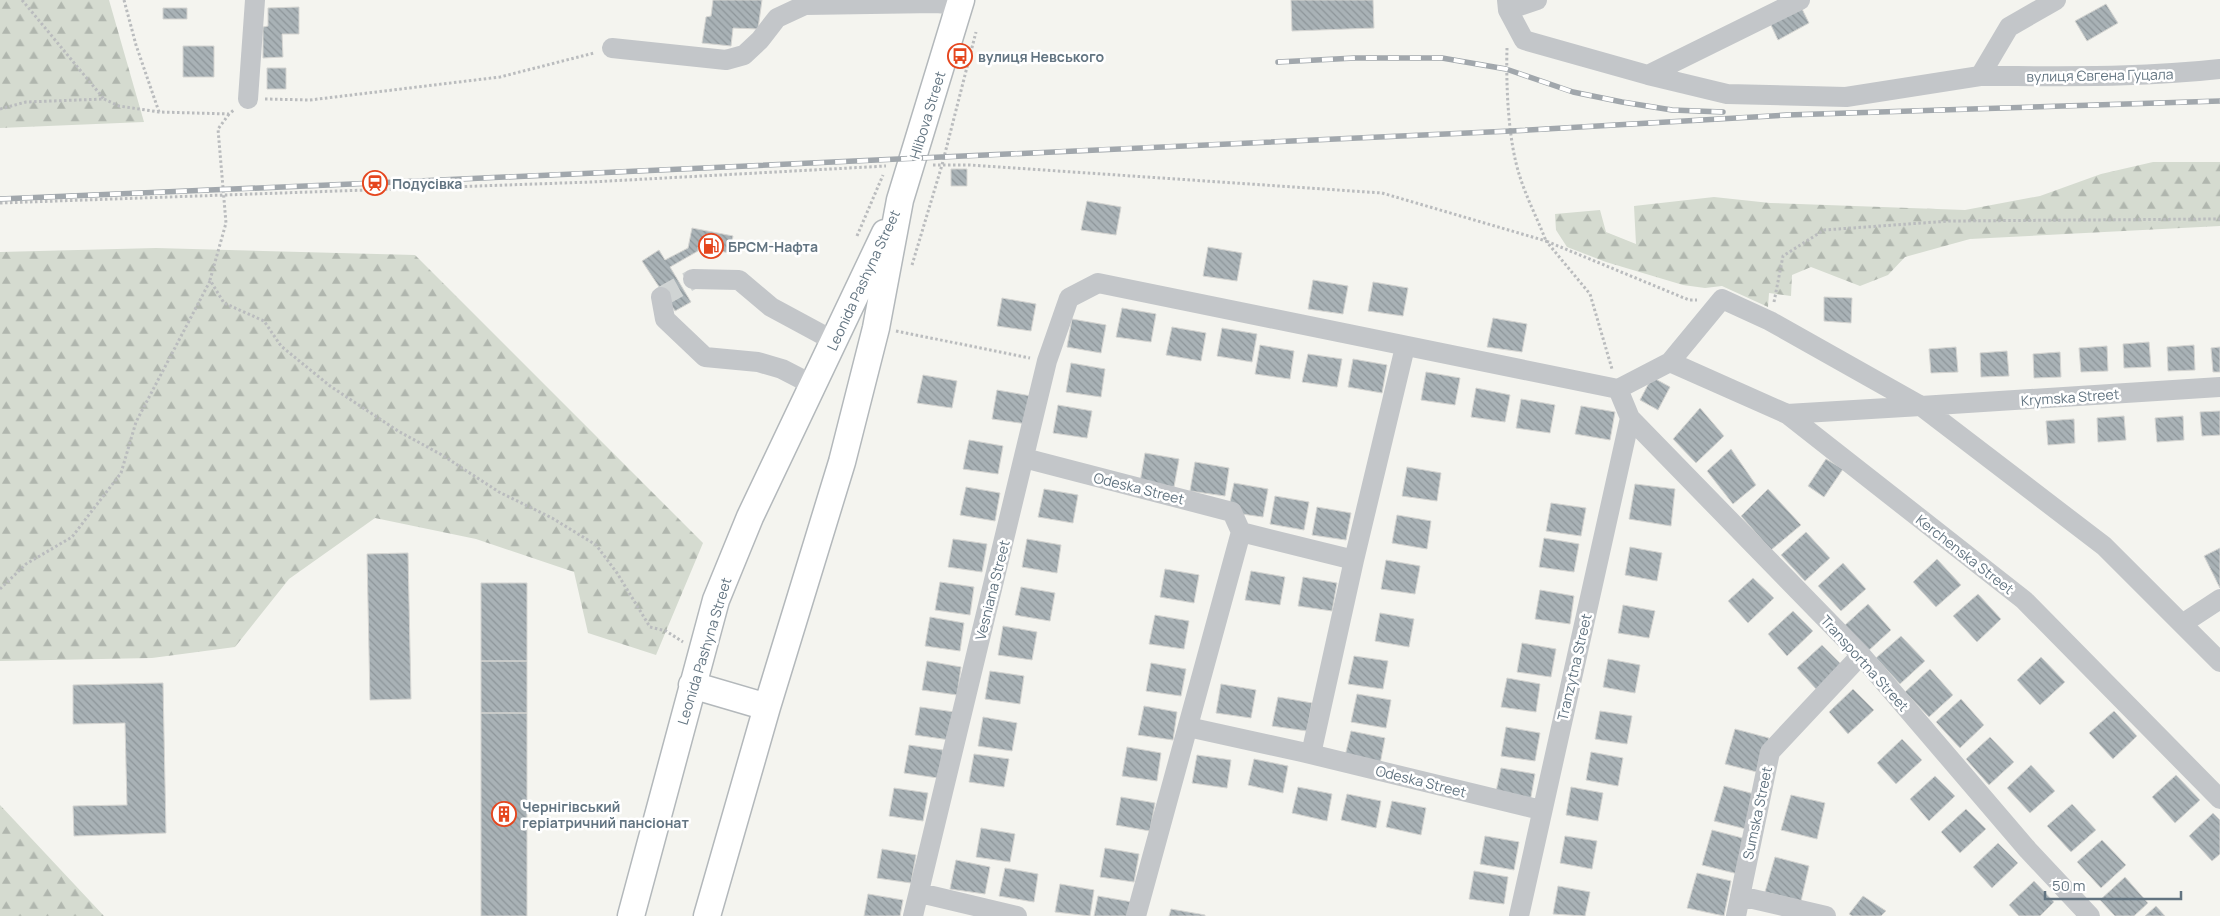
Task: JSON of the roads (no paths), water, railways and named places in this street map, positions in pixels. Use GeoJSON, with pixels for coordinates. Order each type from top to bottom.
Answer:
{"type":"FeatureCollection","features":[{"type":"Feature","properties":{"kind":"main road","name":"Hlibova Street"},"geometry":{"type":"LineString","coordinates":[[900,200],[899,166],[960,3]]}},
{"type":"Feature","properties":{"kind":"main road","name":"Leonida Pashyna Street"},"geometry":{"type":"LineString","coordinates":[[706,916],[767,707],[842,462],[876,328],[900,200]]}},
{"type":"Feature","properties":{"kind":"main road","name":"Leonida Pashyna Street"},"geometry":{"type":"LineString","coordinates":[[631,916],[692,684],[720,590],[750,517],[900,200]]}},
{"type":"Feature","properties":{"kind":"main road"},"geometry":{"type":"LineString","coordinates":[[692,684],[767,707]]}},
{"type":"Feature","properties":{"kind":"street"},"geometry":{"type":"LineString","coordinates":[[248,99],[254,0]]}},
{"type":"Feature","properties":{"kind":"street"},"geometry":{"type":"LineString","coordinates":[[1508,5],[1537,0]]}},
{"type":"Feature","properties":{"kind":"street"},"geometry":{"type":"LineString","coordinates":[[1648,75],[1800,0]]}},
{"type":"Feature","properties":{"kind":"street"},"geometry":{"type":"LineString","coordinates":[[1980,76],[2009,27],[2056,0]]}},
{"type":"Feature","properties":{"kind":"street"},"geometry":{"type":"LineString","coordinates":[[612,48],[726,60],[744,56],[760,40],[777,18],[805,5],[960,3]]}},
{"type":"Feature","properties":{"kind":"street","name":"вулиця Євгена Гуцала"},"geometry":{"type":"LineString","coordinates":[[1508,5],[1524,40],[1648,75],[1727,94],[1846,97],[1980,76],[2088,76],[2190,73],[2220,69]]}},
{"type":"Feature","properties":{"kind":"street"},"geometry":{"type":"LineString","coordinates":[[693,279],[739,280],[771,307],[834,342]]}},
{"type":"Feature","properties":{"kind":"street","name":"Vesniana Street"},"geometry":{"type":"LineString","coordinates":[[913,916],[1047,361],[1069,298],[1098,283],[1405,347]]}},
{"type":"Feature","properties":{"kind":"street"},"geometry":{"type":"LineString","coordinates":[[661,297],[665,319],[705,357],[758,362],[782,369],[813,385]]}},
{"type":"Feature","properties":{"kind":"street"},"geometry":{"type":"LineString","coordinates":[[1302,752],[1311,754],[1354,560],[1405,347],[1618,389],[1670,362],[1722,299],[1770,322],[1921,406],[2104,546],[2220,662]]}},
{"type":"Feature","properties":{"kind":"street","name":"Kerchenska Street"},"geometry":{"type":"LineString","coordinates":[[1670,362],[1787,414],[2024,600],[2220,799]]}},
{"type":"Feature","properties":{"kind":"street","name":"Krymska Street"},"geometry":{"type":"LineString","coordinates":[[1787,414],[2220,387]]}},
{"type":"Feature","properties":{"kind":"street"},"geometry":{"type":"LineString","coordinates":[[1618,389],[1630,418]]}},
{"type":"Feature","properties":{"kind":"street","name":"Transportna Street"},"geometry":{"type":"LineString","coordinates":[[1630,418],[1861,655],[2021,842],[2090,916]]}},
{"type":"Feature","properties":{"kind":"street","name":"Tranzytna Street"},"geometry":{"type":"LineString","coordinates":[[1519,916],[1541,810],[1630,418]]}},
{"type":"Feature","properties":{"kind":"street","name":"Odeska Street"},"geometry":{"type":"LineString","coordinates":[[1024,458],[1232,512],[1241,532]]}},
{"type":"Feature","properties":{"kind":"street"},"geometry":{"type":"LineString","coordinates":[[1136,916],[1241,532],[1354,560]]}},
{"type":"Feature","properties":{"kind":"street"},"geometry":{"type":"LineString","coordinates":[[2182,624],[2220,600]]}},
{"type":"Feature","properties":{"kind":"street","name":"Sumska Street"},"geometry":{"type":"LineString","coordinates":[[1736,916],[1770,752],[1861,655]]}},
{"type":"Feature","properties":{"kind":"street","name":"Odeska Street"},"geometry":{"type":"LineString","coordinates":[[1188,727],[1302,752],[1541,810]]}},
{"type":"Feature","properties":{"kind":"street"},"geometry":{"type":"LineString","coordinates":[[920,893],[1017,916]]}},
{"type":"Feature","properties":{"kind":"street"},"geometry":{"type":"LineString","coordinates":[[1740,896],[1826,916]]}},
{"type":"Feature","properties":{"kind":"tunnel"},"geometry":{"type":"LineString","coordinates":[[661,297],[693,279]]}},
{"type":"Feature","properties":{"kind":"railway"},"geometry":{"type":"LineString","coordinates":[[1278,62],[1355,58],[1442,58],[1506,69],[1573,92],[1622,102],[1672,110],[1723,112]]}},
{"type":"Feature","properties":{"kind":"railway"},"geometry":{"type":"LineString","coordinates":[[0,199],[1511,131],[1787,115],[2220,101]]}},
{"type":"Feature","properties":{"kind":"place","name":"вулиця Невського"},"geometry":{"type":"Point","coordinates":[960,56]}},
{"type":"Feature","properties":{"kind":"place","name":"Подусівка"},"geometry":{"type":"Point","coordinates":[375,183]}},
{"type":"Feature","properties":{"kind":"place","name":"БРСМ-Нафта"},"geometry":{"type":"Point","coordinates":[711,246]}},
{"type":"Feature","properties":{"kind":"place","name":"Чернігівський геріатричний пансіонат"},"geometry":{"type":"Point","coordinates":[504,814]}}]}
